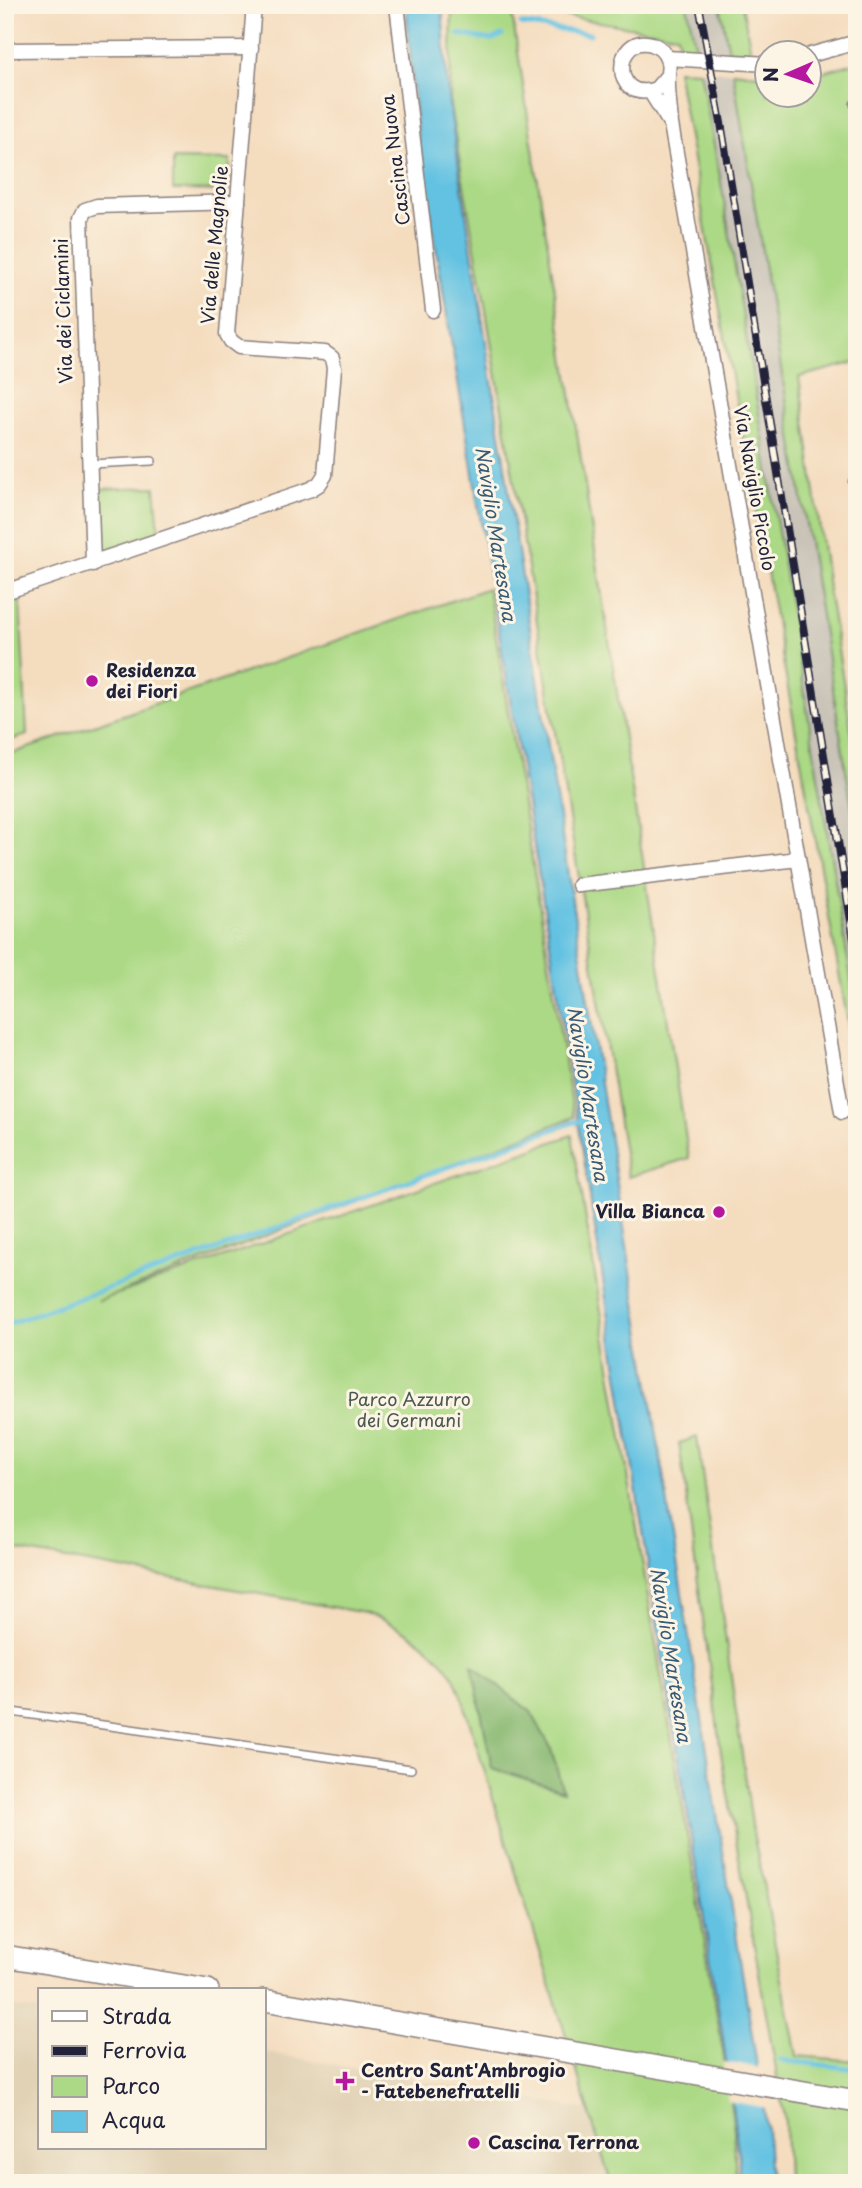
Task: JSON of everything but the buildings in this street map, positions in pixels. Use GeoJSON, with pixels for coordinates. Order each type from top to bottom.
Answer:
{"type":"FeatureCollection","features":[{"type":"Feature","properties":{"kind":"main road"},"geometry":{"type":"LineString","coordinates":[[5,1956],[196,1988]]}},
{"type":"Feature","properties":{"kind":"main road"},"geometry":{"type":"LineString","coordinates":[[266,2000],[857,2101]]}},
{"type":"Feature","properties":{"kind":"street","name":"Via delle Magnolie"},"geometry":{"type":"LineString","coordinates":[[5,592],[311,489],[326,475],[334,368],[332,358],[325,354],[239,347],[227,334],[254,5]]}},
{"type":"Feature","properties":{"kind":"street","name":"Cascina Nuova"},"geometry":{"type":"LineString","coordinates":[[397,5],[433,310]]}},
{"type":"Feature","properties":{"kind":"street"},"geometry":{"type":"LineString","coordinates":[[824,51],[857,42]]}},
{"type":"Feature","properties":{"kind":"street","name":"Via Naviglio Piccolo"},"geometry":{"type":"LineString","coordinates":[[671,124],[650,91],[635,89],[624,79],[621,72],[623,58],[632,47],[645,43],[658,48],[667,58],[671,124],[842,1112]]}},
{"type":"Feature","properties":{"kind":"street"},"geometry":{"type":"LineString","coordinates":[[5,50],[251,48]]}},
{"type":"Feature","properties":{"kind":"street"},"geometry":{"type":"LineString","coordinates":[[667,58],[754,63]]}},
{"type":"Feature","properties":{"kind":"street"},"geometry":{"type":"LineString","coordinates":[[650,91],[661,86],[668,75]]}},
{"type":"Feature","properties":{"kind":"street","name":"Via dei Ciclamini"},"geometry":{"type":"LineString","coordinates":[[93,564],[80,229],[83,214],[89,208],[97,206],[238,202]]}},
{"type":"Feature","properties":{"kind":"street"},"geometry":{"type":"LineString","coordinates":[[579,885],[799,859]]}},
{"type":"Feature","properties":{"kind":"lane"},"geometry":{"type":"LineString","coordinates":[[89,464],[152,461]]}},
{"type":"Feature","properties":{"kind":"lane"},"geometry":{"type":"LineString","coordinates":[[5,1711],[411,1769]]}},
{"type":"Feature","properties":{"kind":"shaded area"},"geometry":{"type":"Polygon","coordinates":[[[687,5],[720,5],[729,51],[696,49],[687,5]]]}},
{"type":"Feature","properties":{"kind":"shaded area"},"geometry":{"type":"Polygon","coordinates":[[[700,71],[733,72],[751,179],[857,838],[857,1015],[700,71]]]}},
{"type":"Feature","properties":{"kind":"shaded area","name":"Centro Sant'Ambrogio - Fatebenefratelli"},"geometry":{"type":"Polygon","coordinates":[[[5,2005],[38,2011],[38,2150],[266,2150],[266,2052],[588,2110],[611,2183],[5,2183],[5,2005]]]}},
{"type":"Feature","properties":{"kind":"green space"},"geometry":{"type":"Polygon","coordinates":[[[452,5],[687,5],[696,49],[680,49],[677,35],[511,7],[689,1158],[628,1177],[450,106],[452,5]]]}},
{"type":"Feature","properties":{"kind":"green space"},"geometry":{"type":"Polygon","coordinates":[[[720,5],[742,5],[751,51],[729,51],[720,5]]]}},
{"type":"Feature","properties":{"kind":"green space"},"geometry":{"type":"Polygon","coordinates":[[[857,62],[857,362],[799,377],[829,595],[857,765],[857,838],[733,72],[754,74],[754,108],[824,108],[824,72],[857,62]]]}},
{"type":"Feature","properties":{"kind":"green space"},"geometry":{"type":"Polygon","coordinates":[[[677,70],[700,71],[721,182],[857,1015],[857,1073],[677,70]]]}},
{"type":"Feature","properties":{"kind":"green space"},"geometry":{"type":"Polygon","coordinates":[[[173,159],[230,160],[229,191],[173,190],[173,159]]]}},
{"type":"Feature","properties":{"kind":"green space"},"geometry":{"type":"Polygon","coordinates":[[[155,487],[159,532],[101,552],[99,489],[155,487]]]}},
{"type":"Feature","properties":{"kind":"green space","name":"Parco Azzurro dei Germani"},"geometry":{"type":"Polygon","coordinates":[[[488,588],[574,1117],[98,1301],[572,1135],[723,2052],[734,2130],[736,2183],[611,2183],[460,1691],[454,1677],[434,1653],[407,1633],[365,1613],[5,1548],[5,756],[488,588]]]}},
{"type":"Feature","properties":{"kind":"green space"},"geometry":{"type":"Polygon","coordinates":[[[20,600],[27,735],[5,742],[5,605],[20,600]]]}},
{"type":"Feature","properties":{"kind":"green space"},"geometry":{"type":"Polygon","coordinates":[[[697,1437],[753,1832],[797,2056],[857,2061],[857,2183],[787,2183],[785,2122],[722,1760],[679,1443],[697,1437]]]}},
{"type":"Feature","properties":{"kind":"green space"},"geometry":{"type":"Polygon","coordinates":[[[472,1665],[531,1712],[550,1746],[563,1791],[492,1768],[472,1665]]]}},
{"type":"Feature","properties":{"kind":"water","name":"Naviglio Martesana"},"geometry":{"type":"Polygon","coordinates":[[[406,5],[442,5],[448,97],[767,2129],[770,2183],[739,2183],[739,2156],[722,2032],[543,900],[417,133],[406,5]]]}},
{"type":"Feature","properties":{"kind":"pier"},"geometry":{"type":"Polygon","coordinates":[[[723,2062],[761,2068],[767,2108],[728,2101],[723,2062]]]}},
{"type":"Feature","properties":{"kind":"waterway"},"geometry":{"type":"LineString","coordinates":[[521,24],[590,34]]}},
{"type":"Feature","properties":{"kind":"waterway"},"geometry":{"type":"LineString","coordinates":[[458,34],[491,40],[502,35]]}},
{"type":"Feature","properties":{"kind":"waterway","name":"Naviglio Martesana"},"geometry":{"type":"LineString","coordinates":[[5,1325],[583,1120]]}},
{"type":"Feature","properties":{"kind":"waterway"},"geometry":{"type":"LineString","coordinates":[[780,2060],[857,2069]]}},
{"type":"Feature","properties":{"kind":"railway"},"geometry":{"type":"LineString","coordinates":[[699,5],[721,123],[857,958]]}},
{"type":"Feature","properties":{"kind":"place","name":"Residenza dei Fiori"},"geometry":{"type":"Point","coordinates":[92,681]}},
{"type":"Feature","properties":{"kind":"place","name":"Villa Bianca"},"geometry":{"type":"Point","coordinates":[719,1212]}},
{"type":"Feature","properties":{"kind":"place","name":"Centro Sant'Ambrogio - Fatebenefratelli"},"geometry":{"type":"Point","coordinates":[345,2081]}},
{"type":"Feature","properties":{"kind":"place","name":"Cascina Terrona"},"geometry":{"type":"Point","coordinates":[474,2143]}}]}
